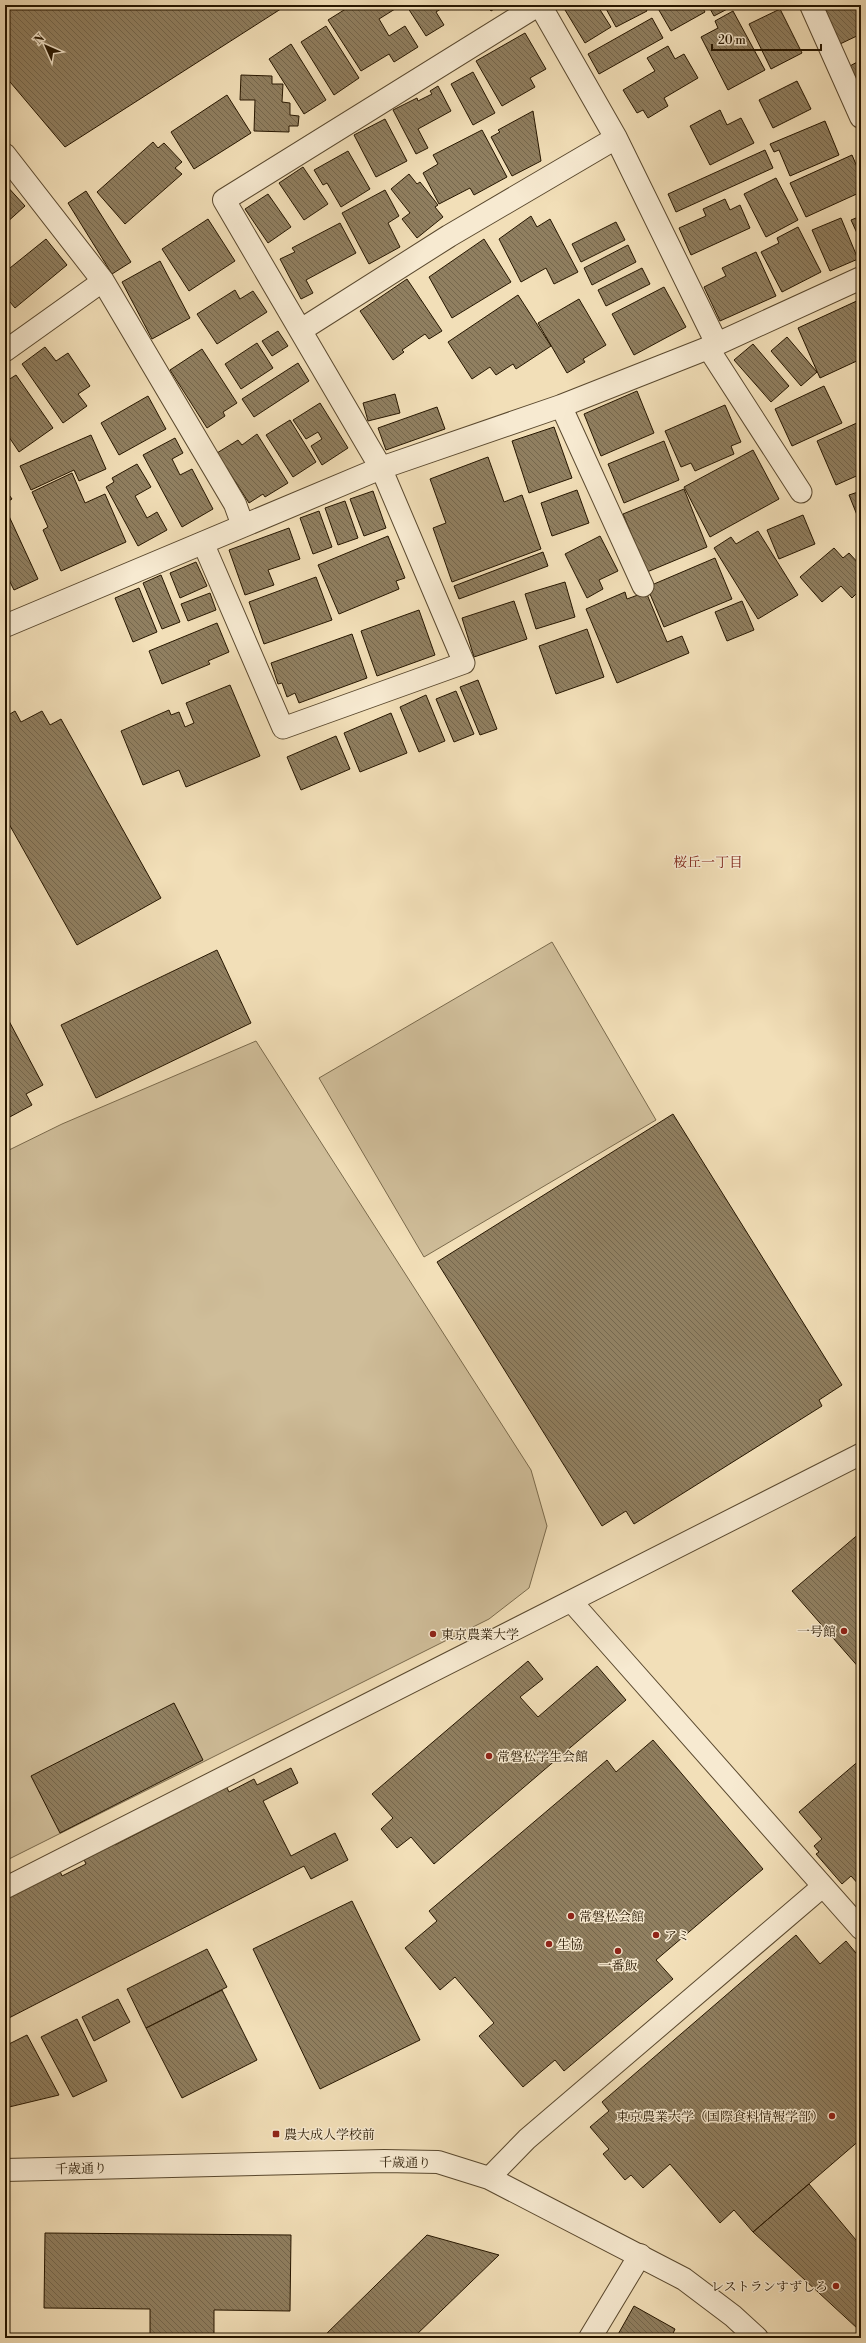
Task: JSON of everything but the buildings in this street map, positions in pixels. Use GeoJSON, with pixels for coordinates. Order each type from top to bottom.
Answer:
{"type":"FeatureCollection","features":[{"type":"Feature","properties":{"kind":"street"},"geometry":{"type":"LineString","coordinates":[[381,468],[224,200],[539,5],[616,138],[712,346]]}},
{"type":"Feature","properties":{"kind":"street"},"geometry":{"type":"LineString","coordinates":[[811,5],[861,117]]}},
{"type":"Feature","properties":{"kind":"street"},"geometry":{"type":"LineString","coordinates":[[301,330],[450,236],[616,138]]}},
{"type":"Feature","properties":{"kind":"street"},"geometry":{"type":"LineString","coordinates":[[5,155],[103,281],[235,504],[243,526]]}},
{"type":"Feature","properties":{"kind":"street"},"geometry":{"type":"LineString","coordinates":[[5,626],[381,468],[561,406],[712,346],[861,278]]}},
{"type":"Feature","properties":{"kind":"street","name":"千歳通り"},"geometry":{"type":"LineString","coordinates":[[5,2170],[384,2161],[438,2162],[489,2178],[684,2279],[733,2316],[757,2338]]}},
{"type":"Feature","properties":{"kind":"street"},"geometry":{"type":"LineString","coordinates":[[590,2338],[640,2255]]}},
{"type":"Feature","properties":{"kind":"lane"},"geometry":{"type":"LineString","coordinates":[[5,351],[103,281]]}},
{"type":"Feature","properties":{"kind":"lane"},"geometry":{"type":"LineString","coordinates":[[712,346],[801,492]]}},
{"type":"Feature","properties":{"kind":"lane"},"geometry":{"type":"LineString","coordinates":[[561,406],[643,586]]}},
{"type":"Feature","properties":{"kind":"lane"},"geometry":{"type":"LineString","coordinates":[[203,543],[283,728],[464,663],[381,468]]}},
{"type":"Feature","properties":{"kind":"lane"},"geometry":{"type":"LineString","coordinates":[[5,1888],[861,1454]]}},
{"type":"Feature","properties":{"kind":"lane"},"geometry":{"type":"LineString","coordinates":[[571,1601],[822,1887],[861,1929]]}},
{"type":"Feature","properties":{"kind":"lane"},"geometry":{"type":"LineString","coordinates":[[489,2178],[527,2139],[822,1887]]}},
{"type":"Feature","properties":{"kind":"shaded area"},"geometry":{"type":"Polygon","coordinates":[[[552,942],[656,1120],[424,1257],[319,1078],[552,942]]]}},
{"type":"Feature","properties":{"kind":"shaded area"},"geometry":{"type":"Polygon","coordinates":[[[256,1041],[531,1470],[547,1526],[529,1588],[489,1619],[7,1860],[5,1152],[62,1124],[256,1041]]]}},
{"type":"Feature","properties":{"kind":"place","name":"一号館"},"geometry":{"type":"Point","coordinates":[844,1631]}},
{"type":"Feature","properties":{"kind":"place","name":"東京農業大学"},"geometry":{"type":"Point","coordinates":[433,1634]}},
{"type":"Feature","properties":{"kind":"place","name":"常磐松学生会館"},"geometry":{"type":"Point","coordinates":[489,1756]}},
{"type":"Feature","properties":{"kind":"place","name":"常磐松会館"},"geometry":{"type":"Point","coordinates":[571,1916]}},
{"type":"Feature","properties":{"kind":"place","name":"アミ"},"geometry":{"type":"Point","coordinates":[656,1935]}},
{"type":"Feature","properties":{"kind":"place","name":"生協"},"geometry":{"type":"Point","coordinates":[549,1944]}},
{"type":"Feature","properties":{"kind":"place","name":"一番飯"},"geometry":{"type":"Point","coordinates":[618,1951]}},
{"type":"Feature","properties":{"kind":"place","name":"東京農業大学（国際食料情報学部）"},"geometry":{"type":"Point","coordinates":[832,2116]}},
{"type":"Feature","properties":{"kind":"place","name":"農大成人学校前"},"geometry":{"type":"Point","coordinates":[276,2134]}},
{"type":"Feature","properties":{"kind":"place","name":"レストランすずしろ"},"geometry":{"type":"Point","coordinates":[836,2286]}},
{"type":"Feature","properties":{"kind":"district","name":"桜丘一丁目"},"geometry":{"type":"Point","coordinates":[708,862]}}]}
